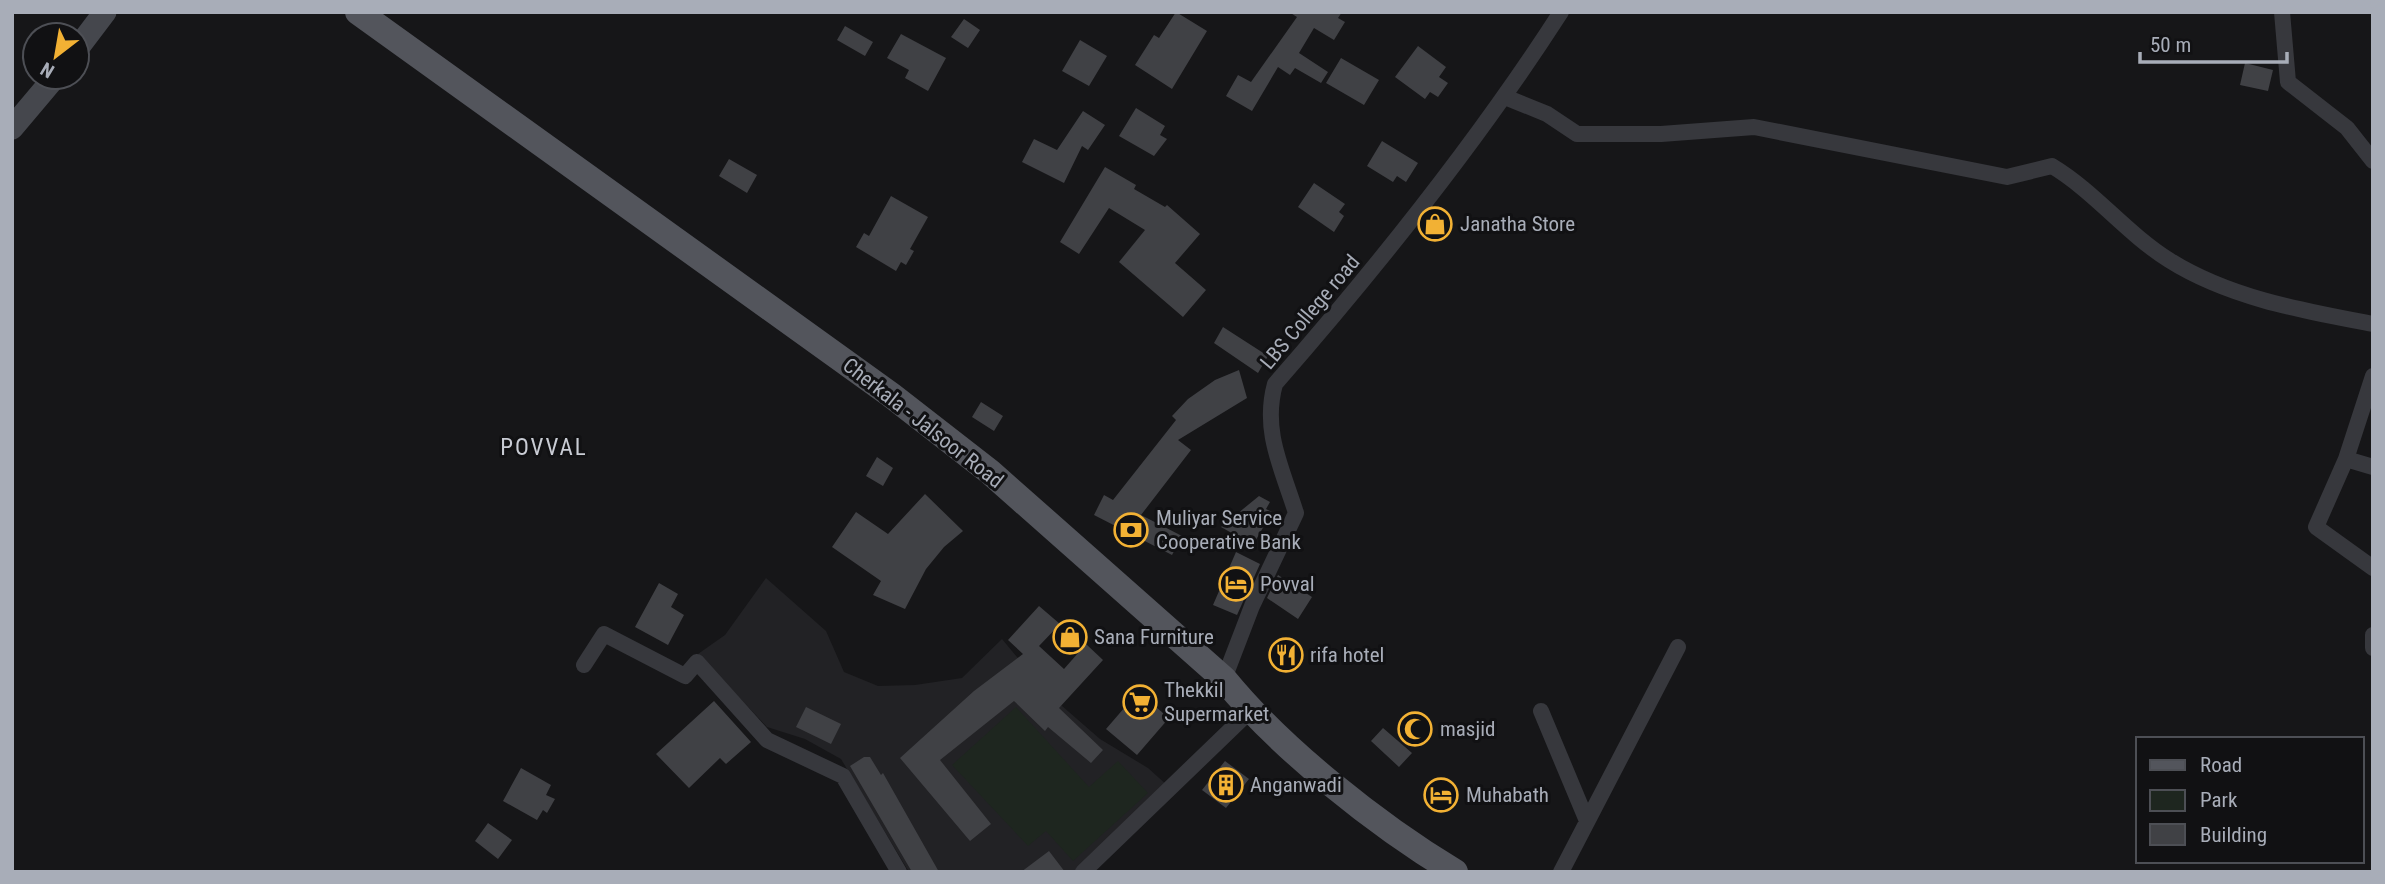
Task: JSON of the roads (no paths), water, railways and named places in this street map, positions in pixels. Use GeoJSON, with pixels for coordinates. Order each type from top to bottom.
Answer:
{"type":"FeatureCollection","features":[{"type":"Feature","properties":{"kind":"main road","name":"Cherkala - Jalsoor Road"},"geometry":{"type":"LineString","coordinates":[[358,12],[891,395],[990,472],[1224,679],[1250,711],[1349,795],[1455,872]]}},
{"type":"Feature","properties":{"kind":"street"},"geometry":{"type":"LineString","coordinates":[[91,30],[105,12]]}},
{"type":"Feature","properties":{"kind":"street","name":"LBS College road"},"geometry":{"type":"LineString","coordinates":[[1224,679],[1252,606],[1296,513],[1269,426],[1269,405],[1275,384],[1400,237],[1505,97],[1561,12]]}},
{"type":"Feature","properties":{"kind":"street"},"geometry":{"type":"LineString","coordinates":[[2282,12],[2288,82],[2347,128],[2373,161]]}},
{"type":"Feature","properties":{"kind":"street"},"geometry":{"type":"LineString","coordinates":[[12,128],[43,91]]}},
{"type":"Feature","properties":{"kind":"street"},"geometry":{"type":"LineString","coordinates":[[1505,97],[1547,114],[1577,134],[1661,134],[1754,127],[2007,177],[2052,166],[2080,183],[2168,260],[2221,285],[2262,300],[2373,324]]}},
{"type":"Feature","properties":{"kind":"street"},"geometry":{"type":"LineString","coordinates":[[2373,376],[2346,459],[2316,527],[2373,568]]}},
{"type":"Feature","properties":{"kind":"street"},"geometry":{"type":"LineString","coordinates":[[2346,459],[2373,467]]}},
{"type":"Feature","properties":{"kind":"street"},"geometry":{"type":"LineString","coordinates":[[584,665],[604,634],[685,676],[696,662],[767,740],[843,776],[899,872]]}},
{"type":"Feature","properties":{"kind":"street"},"geometry":{"type":"LineString","coordinates":[[2373,635],[2373,648]]}},
{"type":"Feature","properties":{"kind":"street"},"geometry":{"type":"LineString","coordinates":[[1561,872],[1678,647]]}},
{"type":"Feature","properties":{"kind":"street"},"geometry":{"type":"LineString","coordinates":[[1083,872],[1250,711]]}},
{"type":"Feature","properties":{"kind":"street"},"geometry":{"type":"LineString","coordinates":[[1541,711],[1587,821]]}},
{"type":"Feature","properties":{"kind":"place","name":"Janatha Store"},"geometry":{"type":"Point","coordinates":[1435,224]}},
{"type":"Feature","properties":{"kind":"place","name":"Muliyar Service Cooperative Bank"},"geometry":{"type":"Point","coordinates":[1131,530]}},
{"type":"Feature","properties":{"kind":"place","name":"Povval"},"geometry":{"type":"Point","coordinates":[1236,584]}},
{"type":"Feature","properties":{"kind":"place","name":"Sana Furniture"},"geometry":{"type":"Point","coordinates":[1070,637]}},
{"type":"Feature","properties":{"kind":"place","name":"rifa hotel"},"geometry":{"type":"Point","coordinates":[1286,655]}},
{"type":"Feature","properties":{"kind":"place","name":"Thekkil Supermarket"},"geometry":{"type":"Point","coordinates":[1140,702]}},
{"type":"Feature","properties":{"kind":"place","name":"masjid"},"geometry":{"type":"Point","coordinates":[1415,729]}},
{"type":"Feature","properties":{"kind":"place","name":"Anganwadi"},"geometry":{"type":"Point","coordinates":[1226,785]}},
{"type":"Feature","properties":{"kind":"place","name":"Muhabath"},"geometry":{"type":"Point","coordinates":[1441,795]}},
{"type":"Feature","properties":{"kind":"district","name":"POVVAL"},"geometry":{"type":"Point","coordinates":[544,447]}}]}
